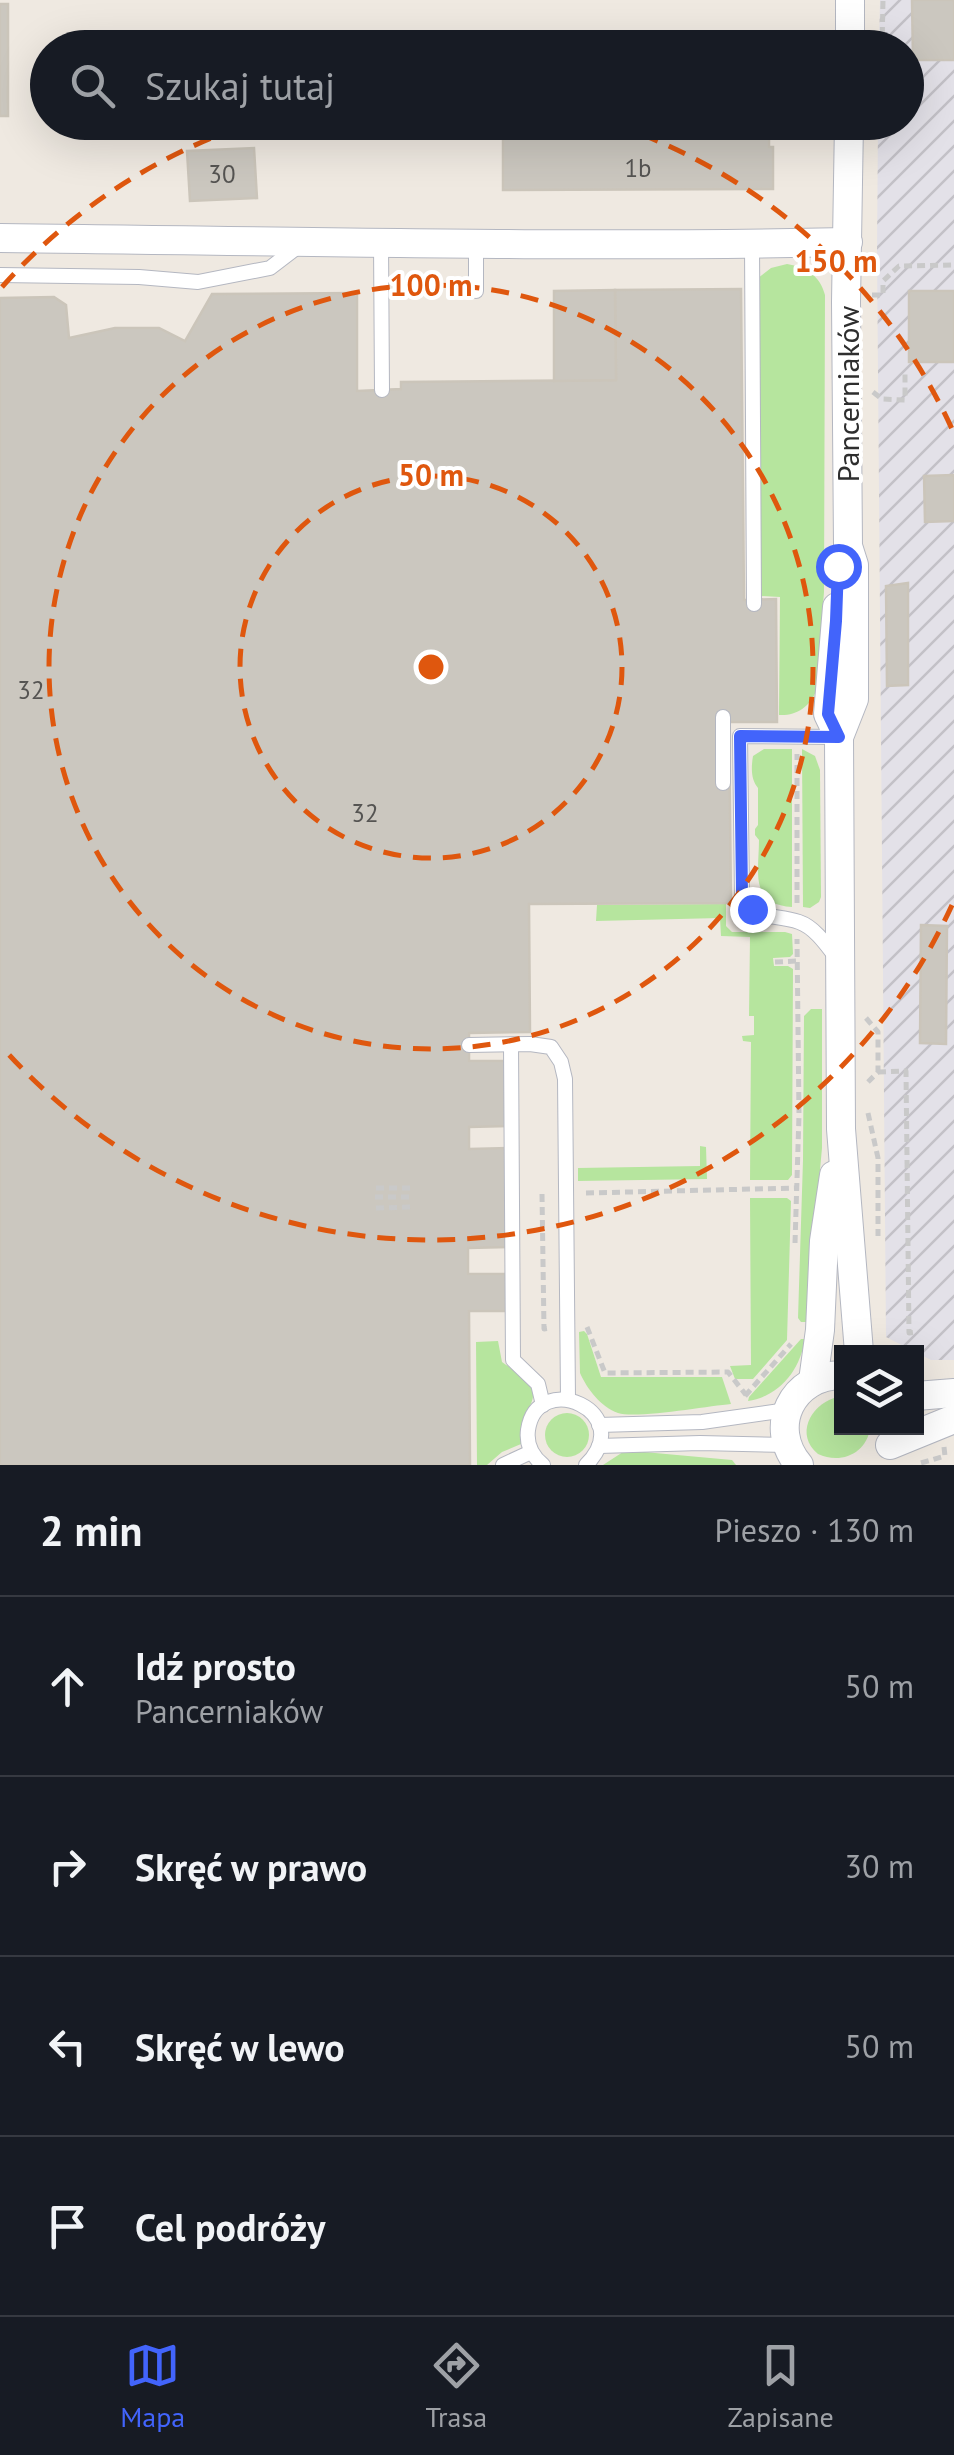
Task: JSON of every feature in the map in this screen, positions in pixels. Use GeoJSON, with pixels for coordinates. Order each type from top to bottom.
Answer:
{"type":"FeatureCollection","features":[{"type":"Feature","properties":{"kind":"street"},"geometry":{"type":"LineString","coordinates":[[850,0],[850,30]]}},
{"type":"Feature","properties":{"kind":"street","name":"Pancerniaków"},"geometry":{"type":"LineString","coordinates":[[849,140],[848,546],[854,565],[854,698],[839,737],[841,1130],[858,1345]]}},
{"type":"Feature","properties":{"kind":"street"},"geometry":{"type":"LineString","coordinates":[[0,238],[848,242]]}},
{"type":"Feature","properties":{"kind":"street","name":"Pancerniaków"},"geometry":{"type":"LineString","coordinates":[[814,1381],[824,1241],[841,1130]]}},
{"type":"Feature","properties":{"kind":"street"},"geometry":{"type":"LineString","coordinates":[[793,1455],[784,1428],[788,1410],[802,1388],[834,1376]]}},
{"type":"Feature","properties":{"kind":"street"},"geometry":{"type":"LineString","coordinates":[[924,1395],[954,1393]]}},
{"type":"Feature","properties":{"kind":"street"},"geometry":{"type":"LineString","coordinates":[[887,1446],[954,1419]]}},
{"type":"Feature","properties":{"kind":"lane"},"geometry":{"type":"LineString","coordinates":[[0,275],[198,282],[270,268],[305,241]]}},
{"type":"Feature","properties":{"kind":"lane"},"geometry":{"type":"LineString","coordinates":[[381,242],[382,390]]}},
{"type":"Feature","properties":{"kind":"lane"},"geometry":{"type":"LineString","coordinates":[[476,243],[476,291]]}},
{"type":"Feature","properties":{"kind":"lane"},"geometry":{"type":"LineString","coordinates":[[752,244],[754,604]]}},
{"type":"Feature","properties":{"kind":"lane"},"geometry":{"type":"LineString","coordinates":[[723,717],[723,783]]}},
{"type":"Feature","properties":{"kind":"lane"},"geometry":{"type":"LineString","coordinates":[[839,737],[740,736],[742,894],[758,913],[806,926],[822,940],[841,968]]}},
{"type":"Feature","properties":{"kind":"lane"},"geometry":{"type":"LineString","coordinates":[[469,1045],[551,1047],[562,1062],[566,1078],[568,1399]]}},
{"type":"Feature","properties":{"kind":"lane"},"geometry":{"type":"LineString","coordinates":[[512,1045],[513,1360],[538,1384],[543,1406]]}},
{"type":"Feature","properties":{"kind":"lane"},"geometry":{"type":"LineString","coordinates":[[543,1465],[531,1452],[530,1422],[543,1406],[560,1399],[588,1408],[599,1425],[599,1446],[586,1465]]}},
{"type":"Feature","properties":{"kind":"lane"},"geometry":{"type":"LineString","coordinates":[[599,1425],[702,1422],[788,1410]]}},
{"type":"Feature","properties":{"kind":"lane"},"geometry":{"type":"LineString","coordinates":[[599,1446],[700,1443],[793,1455]]}},
{"type":"Feature","properties":{"kind":"lane"},"geometry":{"type":"LineString","coordinates":[[502,1465],[531,1452]]}},
{"type":"Feature","properties":{"kind":"path"},"geometry":{"type":"LineString","coordinates":[[882,30],[883,0]]}},
{"type":"Feature","properties":{"kind":"path"},"geometry":{"type":"LineString","coordinates":[[864,295],[883,295],[883,280],[899,266],[954,265]]}},
{"type":"Feature","properties":{"kind":"path"},"geometry":{"type":"LineString","coordinates":[[870,389],[882,399],[906,400],[905,374]]}},
{"type":"Feature","properties":{"kind":"path"},"geometry":{"type":"LineString","coordinates":[[795,1243],[799,1114],[797,754]]}},
{"type":"Feature","properties":{"kind":"path"},"geometry":{"type":"LineString","coordinates":[[775,962],[797,961]]}},
{"type":"Feature","properties":{"kind":"path"},"geometry":{"type":"LineString","coordinates":[[866,1018],[878,1032],[876,1073],[906,1071],[909,1333],[918,1332]]}},
{"type":"Feature","properties":{"kind":"path"},"geometry":{"type":"LineString","coordinates":[[376,1188],[412,1188]]}},
{"type":"Feature","properties":{"kind":"path"},"geometry":{"type":"LineString","coordinates":[[513,1196],[797,1188]]}},
{"type":"Feature","properties":{"kind":"path"},"geometry":{"type":"LineString","coordinates":[[542,1194],[544,1328],[588,1327],[605,1373],[728,1372],[746,1395]]}},
{"type":"Feature","properties":{"kind":"path"},"geometry":{"type":"LineString","coordinates":[[375,1197],[412,1197]]}},
{"type":"Feature","properties":{"kind":"path"},"geometry":{"type":"LineString","coordinates":[[376,1208],[412,1208]]}},
{"type":"Feature","properties":{"kind":"shaded area"},"geometry":{"type":"Polygon","coordinates":[[[880,0],[954,0],[954,1360],[931,1360],[924,1356],[924,1345],[902,1345],[886,1337],[878,140],[924,140],[924,30],[879,30],[880,0]]]}},
{"type":"Feature","properties":{"kind":"green space"},"geometry":{"type":"Polygon","coordinates":[[[787,264],[812,274],[825,295],[824,592],[816,691],[802,709],[779,715],[780,597],[761,596],[758,278],[771,268],[787,264]]]}},
{"type":"Feature","properties":{"kind":"green space"},"geometry":{"type":"Polygon","coordinates":[[[764,749],[792,749],[792,907],[769,900],[759,884],[759,840],[755,835],[758,788],[752,765],[753,756],[764,749]]]}},
{"type":"Feature","properties":{"kind":"green space"},"geometry":{"type":"Polygon","coordinates":[[[802,749],[815,756],[820,770],[821,897],[810,908],[803,907],[802,749]]]}},
{"type":"Feature","properties":{"kind":"green space"},"geometry":{"type":"Polygon","coordinates":[[[726,904],[726,926],[732,932],[792,934],[793,954],[773,958],[774,966],[793,969],[792,1175],[788,1180],[750,1180],[751,1042],[743,1041],[742,1036],[754,1035],[754,1016],[749,1016],[750,937],[721,936],[720,918],[596,921],[597,905],[726,904]]]}},
{"type":"Feature","properties":{"kind":"green space"},"geometry":{"type":"Polygon","coordinates":[[[811,1009],[822,1009],[822,1148],[806,1322],[801,1322],[798,1318],[804,1016],[811,1009]]]}},
{"type":"Feature","properties":{"kind":"green space"},"geometry":{"type":"Polygon","coordinates":[[[700,1146],[706,1147],[707,1179],[578,1181],[578,1168],[700,1166],[700,1146]]]}},
{"type":"Feature","properties":{"kind":"green space"},"geometry":{"type":"Polygon","coordinates":[[[750,1198],[791,1201],[787,1340],[753,1379],[735,1379],[730,1366],[751,1365],[750,1198]]]}},
{"type":"Feature","properties":{"kind":"green space"},"geometry":{"type":"Polygon","coordinates":[[[584,1331],[601,1377],[722,1377],[731,1404],[673,1412],[618,1413],[595,1397],[580,1373],[579,1332],[584,1331]]]}},
{"type":"Feature","properties":{"kind":"green space"},"geometry":{"type":"Polygon","coordinates":[[[805,1339],[802,1350],[787,1380],[770,1394],[748,1401],[749,1397],[805,1339]]]}},
{"type":"Feature","properties":{"kind":"green space"},"geometry":{"type":"Polygon","coordinates":[[[498,1341],[502,1362],[529,1385],[532,1400],[521,1429],[521,1444],[502,1452],[487,1465],[477,1465],[476,1342],[498,1341]]]}},
{"type":"Feature","properties":{"kind":"green space"},"geometry":{"type":"Polygon","coordinates":[[[834,1398],[834,1435],[868,1435],[851,1455],[835,1458],[818,1454],[807,1438],[812,1414],[834,1398]]]}},
{"type":"Feature","properties":{"kind":"green space"},"geometry":{"type":"Polygon","coordinates":[[[567,1413],[583,1419],[589,1435],[583,1451],[567,1457],[551,1451],[545,1435],[551,1419],[567,1413]]]}},
{"type":"Feature","properties":{"kind":"green space"},"geometry":{"type":"Polygon","coordinates":[[[623,1452],[732,1460],[736,1465],[603,1465],[623,1452]]]}},
{"type":"Feature","properties":{"kind":"building"},"geometry":{"type":"Polygon","coordinates":[[[912,0],[954,0],[954,60],[924,60],[924,30],[912,30],[912,0]]]}},
{"type":"Feature","properties":{"kind":"building"},"geometry":{"type":"Polygon","coordinates":[[[0,4],[8,4],[8,116],[0,116],[0,4]]]}},
{"type":"Feature","properties":{"kind":"building"},"geometry":{"type":"Polygon","coordinates":[[[503,140],[769,140],[769,147],[773,147],[773,189],[503,190],[503,140]]]}},
{"type":"Feature","properties":{"kind":"building"},"geometry":{"type":"Polygon","coordinates":[[[254,148],[257,198],[190,201],[187,151],[254,148]]]}},
{"type":"Feature","properties":{"kind":"building"},"geometry":{"type":"Polygon","coordinates":[[[741,289],[744,600],[776,599],[777,722],[729,722],[731,903],[529,904],[530,1032],[469,1033],[469,1061],[508,1061],[508,1126],[469,1127],[469,1149],[508,1148],[508,1247],[468,1248],[468,1274],[506,1274],[507,1311],[469,1311],[470,1465],[0,1465],[0,298],[54,297],[66,305],[69,338],[115,328],[159,328],[185,341],[212,294],[357,293],[357,391],[401,389],[401,382],[616,380],[615,290],[741,289]]]}},
{"type":"Feature","properties":{"kind":"building"},"geometry":{"type":"Polygon","coordinates":[[[615,290],[616,380],[554,381],[554,291],[615,290]]]}},
{"type":"Feature","properties":{"kind":"building"},"geometry":{"type":"Polygon","coordinates":[[[909,291],[954,291],[954,362],[909,362],[909,291]]]}},
{"type":"Feature","properties":{"kind":"building"},"geometry":{"type":"Polygon","coordinates":[[[954,475],[954,521],[925,522],[924,476],[954,475]]]}},
{"type":"Feature","properties":{"kind":"building"},"geometry":{"type":"Polygon","coordinates":[[[908,583],[908,685],[887,686],[886,586],[908,583]]]}},
{"type":"Feature","properties":{"kind":"building"},"geometry":{"type":"Polygon","coordinates":[[[921,925],[947,926],[946,1044],[920,1043],[921,925]]]}},
{"type":"Feature","properties":{"kind":"route"},"geometry":{"type":"LineString","coordinates":[[752,909],[742,894],[740,736],[839,737],[828,714],[838,566]]}}]}
